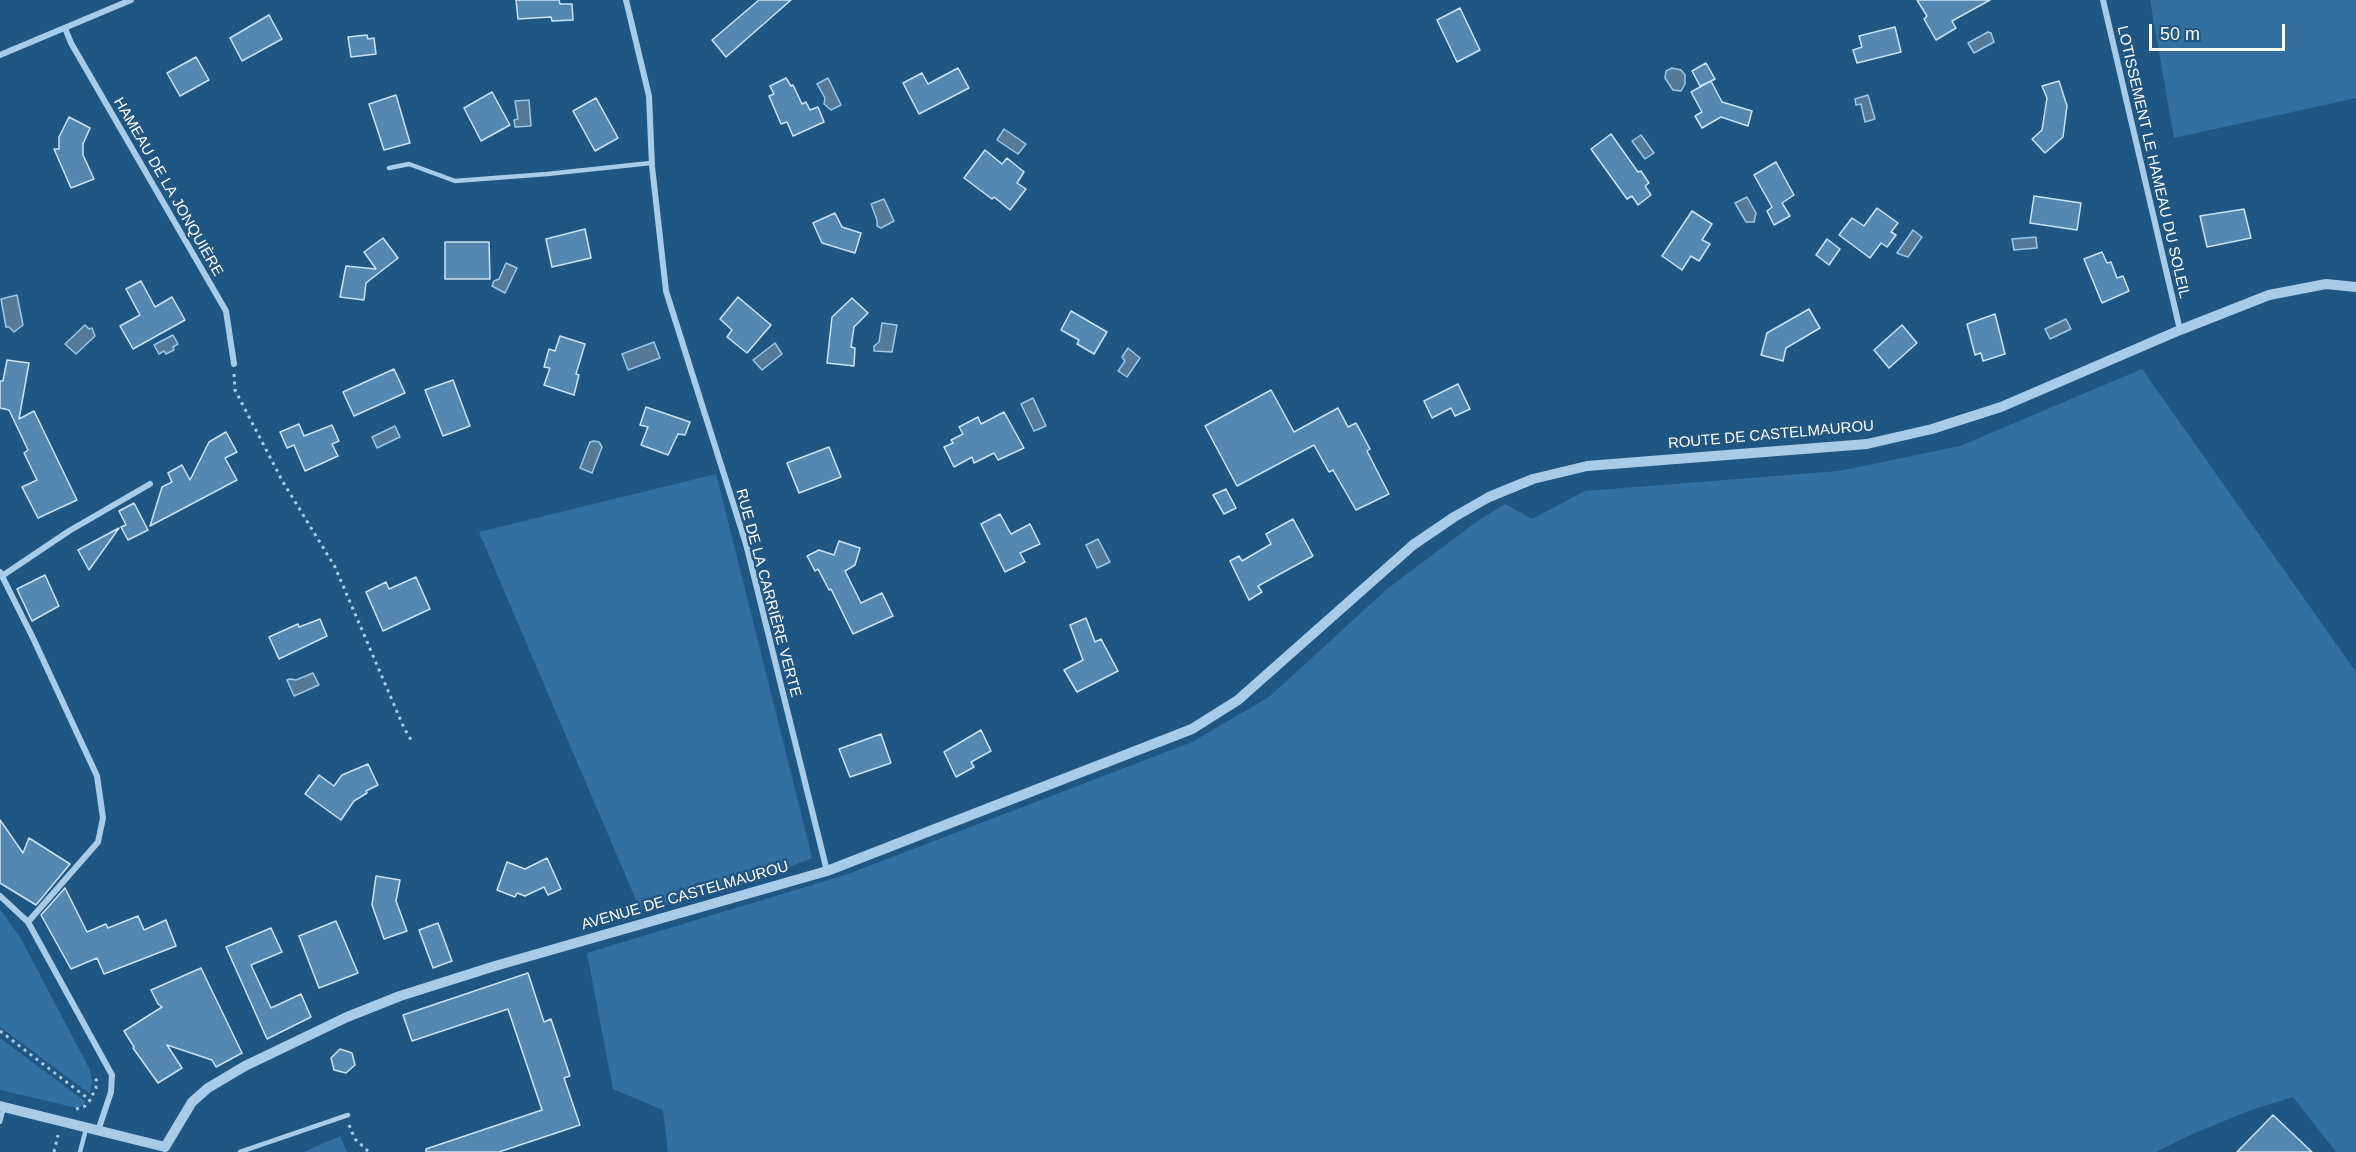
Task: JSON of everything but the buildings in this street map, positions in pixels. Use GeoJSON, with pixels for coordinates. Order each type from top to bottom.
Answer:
{"type":"FeatureCollection","features":[{"type":"Feature","properties":{"kind":"street"},"geometry":{"type":"LineString","coordinates":[[0,55],[131,0]]}},
{"type":"Feature","properties":{"kind":"street","name":"RUE DE LA CARRIÈRE VERTE"},"geometry":{"type":"LineString","coordinates":[[627,0],[649,96],[651,163],[666,291],[746,544],[827,871]]}},
{"type":"Feature","properties":{"kind":"street","name":"LOTISSEMENT LE HAMEAU DU SOLEIL"},"geometry":{"type":"LineString","coordinates":[[2103,0],[2180,330]]}},
{"type":"Feature","properties":{"kind":"street","name":"HAMEAU DE LA JONQUIÈRE"},"geometry":{"type":"LineString","coordinates":[[64,28],[70,43],[226,311],[234,364]]}},
{"type":"Feature","properties":{"kind":"street","name":"ROUTE DE CASTELMAUROU"},"geometry":{"type":"LineString","coordinates":[[1238,700],[1413,545],[1489,497],[1533,479],[1587,466],[1867,444],[1932,429],[2001,407],[2180,330],[2269,295],[2326,284],[2356,287]]}},
{"type":"Feature","properties":{"kind":"street"},"geometry":{"type":"LineString","coordinates":[[28,922],[98,842],[103,818],[97,776],[1,574],[150,484]]}},
{"type":"Feature","properties":{"kind":"street","name":"AVENUE DE CASTELMAUROU"},"geometry":{"type":"LineString","coordinates":[[167,1150],[192,1102],[208,1088],[245,1066],[347,1017],[400,996],[495,966],[827,871],[1192,729],[1238,700]]}},
{"type":"Feature","properties":{"kind":"street"},"geometry":{"type":"LineString","coordinates":[[0,896],[28,922],[112,1075],[111,1092],[98,1132]]}},
{"type":"Feature","properties":{"kind":"street"},"geometry":{"type":"LineString","coordinates":[[2,1107],[86,1127],[167,1150]]}},
{"type":"Feature","properties":{"kind":"lane"},"geometry":{"type":"LineString","coordinates":[[389,168],[409,164],[455,181],[651,163]]}},
{"type":"Feature","properties":{"kind":"lane"},"geometry":{"type":"LineString","coordinates":[[0,1122],[2,1107]]}},
{"type":"Feature","properties":{"kind":"lane"},"geometry":{"type":"LineString","coordinates":[[240,1152],[346,1116]]}},
{"type":"Feature","properties":{"kind":"lane"},"geometry":{"type":"LineString","coordinates":[[80,1152],[86,1127]]}},
{"type":"Feature","properties":{"kind":"path"},"geometry":{"type":"LineString","coordinates":[[234,364],[235,390],[283,482],[335,567],[404,728],[413,743]]}},
{"type":"Feature","properties":{"kind":"path"},"geometry":{"type":"LineString","coordinates":[[0,1031],[90,1100]]}},
{"type":"Feature","properties":{"kind":"path"},"geometry":{"type":"LineString","coordinates":[[346,1116],[355,1139],[369,1152]]}},
{"type":"Feature","properties":{"kind":"shaded area"},"geometry":{"type":"Polygon","coordinates":[[[2150,0],[2356,0],[2356,98],[2174,138],[2150,0]]]}},
{"type":"Feature","properties":{"kind":"shaded area"},"geometry":{"type":"Polygon","coordinates":[[[1988,32],[1991,33],[1994,42],[1974,53],[1968,43],[1988,32]]]}},
{"type":"Feature","properties":{"kind":"shaded area"},"geometry":{"type":"Polygon","coordinates":[[[1672,68],[1681,70],[1685,75],[1685,84],[1681,91],[1673,90],[1665,78],[1666,71],[1672,68]]]}},
{"type":"Feature","properties":{"kind":"shaded area"},"geometry":{"type":"Polygon","coordinates":[[[828,78],[841,105],[831,110],[824,104],[825,98],[817,84],[828,78]]]}},
{"type":"Feature","properties":{"kind":"shaded area"},"geometry":{"type":"Polygon","coordinates":[[[1868,95],[1875,119],[1865,122],[1861,104],[1856,105],[1855,99],[1868,95]]]}},
{"type":"Feature","properties":{"kind":"shaded area"},"geometry":{"type":"Polygon","coordinates":[[[529,100],[531,126],[515,127],[514,120],[518,119],[515,101],[529,100]]]}},
{"type":"Feature","properties":{"kind":"shaded area"},"geometry":{"type":"Polygon","coordinates":[[[1004,129],[1026,144],[1018,154],[997,140],[1004,129]]]}},
{"type":"Feature","properties":{"kind":"shaded area"},"geometry":{"type":"Polygon","coordinates":[[[1641,135],[1654,153],[1645,159],[1632,141],[1641,135]]]}},
{"type":"Feature","properties":{"kind":"shaded area"},"geometry":{"type":"Polygon","coordinates":[[[1747,197],[1756,213],[1754,222],[1746,222],[1735,203],[1747,197]]]}},
{"type":"Feature","properties":{"kind":"shaded area"},"geometry":{"type":"Polygon","coordinates":[[[884,199],[894,221],[881,228],[877,226],[871,204],[884,199]]]}},
{"type":"Feature","properties":{"kind":"shaded area"},"geometry":{"type":"Polygon","coordinates":[[[1913,230],[1922,237],[1908,257],[1897,253],[1913,230]]]}},
{"type":"Feature","properties":{"kind":"shaded area"},"geometry":{"type":"Polygon","coordinates":[[[2036,237],[2037,248],[2014,250],[2012,239],[2036,237]]]}},
{"type":"Feature","properties":{"kind":"shaded area"},"geometry":{"type":"Polygon","coordinates":[[[506,263],[517,268],[505,293],[492,286],[494,281],[499,279],[506,263]]]}},
{"type":"Feature","properties":{"kind":"shaded area"},"geometry":{"type":"Polygon","coordinates":[[[17,295],[23,325],[14,332],[6,327],[1,299],[17,295]]]}},
{"type":"Feature","properties":{"kind":"shaded area"},"geometry":{"type":"Polygon","coordinates":[[[2066,319],[2071,329],[2050,339],[2045,329],[2066,319]]]}},
{"type":"Feature","properties":{"kind":"shaded area"},"geometry":{"type":"Polygon","coordinates":[[[882,323],[897,325],[892,352],[874,351],[874,346],[879,342],[882,323]]]}},
{"type":"Feature","properties":{"kind":"shaded area"},"geometry":{"type":"Polygon","coordinates":[[[85,325],[89,329],[92,328],[95,336],[76,354],[65,344],[85,325]]]}},
{"type":"Feature","properties":{"kind":"shaded area"},"geometry":{"type":"Polygon","coordinates":[[[173,335],[178,344],[173,347],[174,350],[166,354],[164,351],[159,354],[154,345],[173,335]]]}},
{"type":"Feature","properties":{"kind":"shaded area"},"geometry":{"type":"Polygon","coordinates":[[[654,342],[660,358],[628,370],[622,354],[654,342]]]}},
{"type":"Feature","properties":{"kind":"shaded area"},"geometry":{"type":"Polygon","coordinates":[[[775,343],[782,354],[762,370],[753,360],[775,343]]]}},
{"type":"Feature","properties":{"kind":"shaded area"},"geometry":{"type":"Polygon","coordinates":[[[1128,348],[1140,358],[1127,377],[1118,371],[1125,361],[1122,357],[1128,348]]]}},
{"type":"Feature","properties":{"kind":"shaded area"},"geometry":{"type":"Polygon","coordinates":[[[2142,369],[2356,672],[2356,1152],[2336,1152],[2293,1097],[2251,1110],[2190,1135],[2156,1152],[668,1152],[663,1110],[613,1089],[587,953],[848,874],[1192,742],[1269,697],[1387,589],[1479,520],[1505,504],[1532,519],[1585,491],[1839,471],[1960,446],[2142,369]]]}},
{"type":"Feature","properties":{"kind":"shaded area"},"geometry":{"type":"Polygon","coordinates":[[[1033,398],[1046,426],[1034,431],[1021,404],[1033,398]]]}},
{"type":"Feature","properties":{"kind":"shaded area"},"geometry":{"type":"Polygon","coordinates":[[[395,426],[400,437],[377,448],[372,437],[395,426]]]}},
{"type":"Feature","properties":{"kind":"shaded area"},"geometry":{"type":"Polygon","coordinates":[[[590,442],[599,442],[602,447],[592,473],[580,468],[590,442]]]}},
{"type":"Feature","properties":{"kind":"shaded area"},"geometry":{"type":"Polygon","coordinates":[[[716,474],[812,858],[755,881],[649,910],[639,907],[479,532],[716,474]]]}},
{"type":"Feature","properties":{"kind":"shaded area"},"geometry":{"type":"Polygon","coordinates":[[[1098,539],[1110,562],[1097,568],[1086,545],[1098,539]]]}},
{"type":"Feature","properties":{"kind":"shaded area"},"geometry":{"type":"Polygon","coordinates":[[[313,673],[319,685],[294,696],[287,680],[296,680],[313,673]]]}},
{"type":"Feature","properties":{"kind":"shaded area"},"geometry":{"type":"Polygon","coordinates":[[[0,909],[20,937],[90,1070],[92,1081],[90,1094],[0,1027],[0,909]]]}},
{"type":"Feature","properties":{"kind":"shaded area"},"geometry":{"type":"Polygon","coordinates":[[[0,1038],[86,1102],[80,1107],[73,1107],[0,1090],[0,1038]]]}},
{"type":"Feature","properties":{"kind":"shaded area"},"geometry":{"type":"Polygon","coordinates":[[[340,1136],[347,1152],[304,1152],[340,1136]]]}}]}
